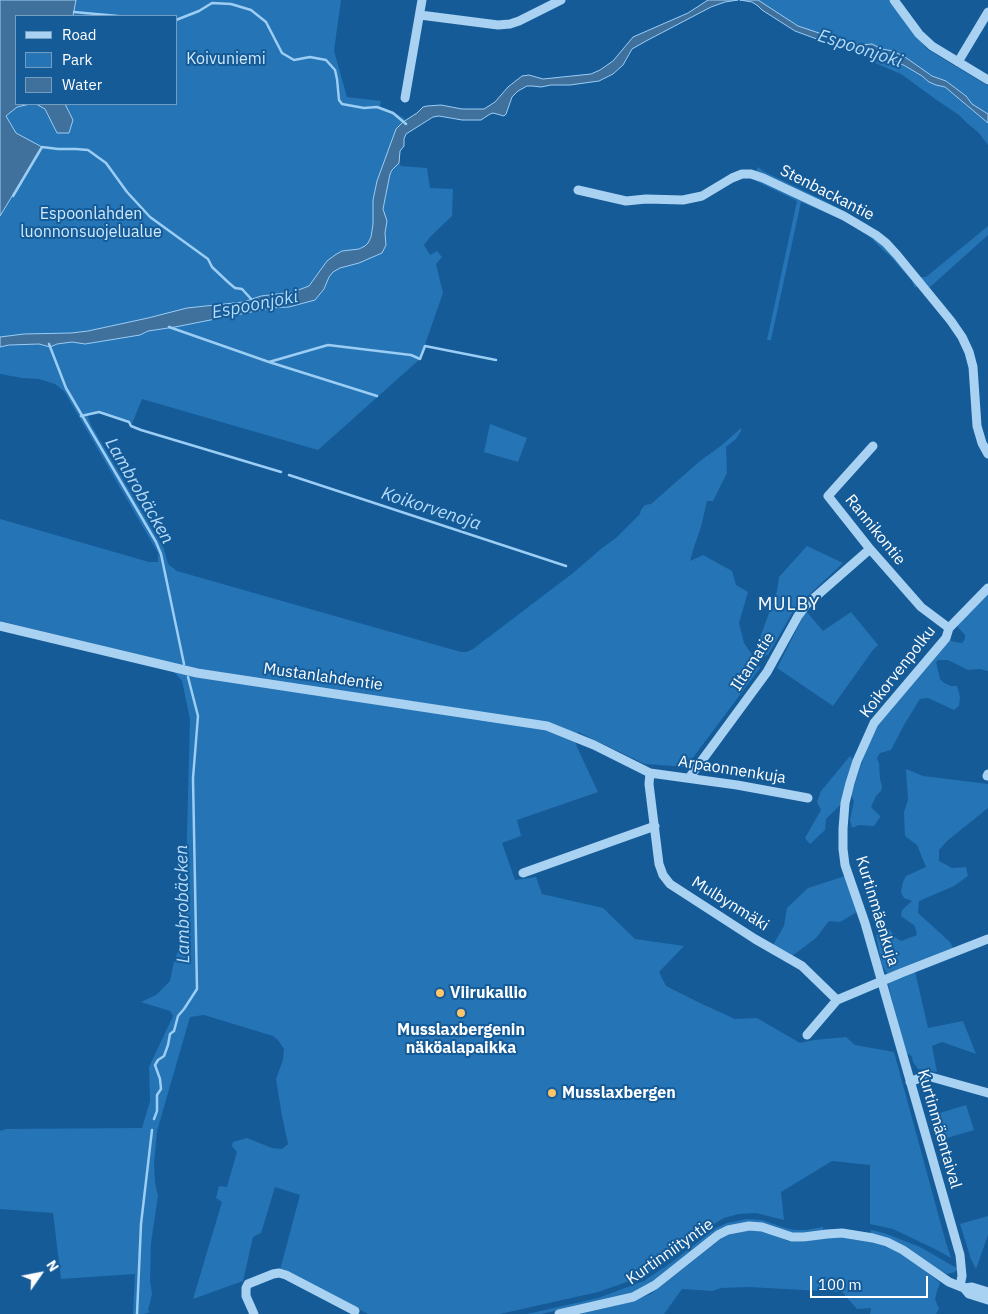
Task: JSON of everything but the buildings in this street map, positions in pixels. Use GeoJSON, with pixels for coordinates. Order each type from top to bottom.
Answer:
{"type":"FeatureCollection","features":[{"type":"Feature","properties":{"kind":"street"},"geometry":{"type":"LineString","coordinates":[[405,98],[422,0]]}},
{"type":"Feature","properties":{"kind":"street"},"geometry":{"type":"LineString","coordinates":[[420,14],[498,25],[510,24],[561,0]]}},
{"type":"Feature","properties":{"kind":"street"},"geometry":{"type":"LineString","coordinates":[[894,0],[919,34],[932,46],[988,80]]}},
{"type":"Feature","properties":{"kind":"street"},"geometry":{"type":"LineString","coordinates":[[958,62],[988,12]]}},
{"type":"Feature","properties":{"kind":"street","name":"Stenbackantie"},"geometry":{"type":"LineString","coordinates":[[578,190],[626,201],[646,199],[683,200],[702,196],[742,174],[751,174],[764,178],[868,229],[886,243],[951,321],[962,337],[973,367],[977,426],[982,443],[988,454]]}},
{"type":"Feature","properties":{"kind":"street","name":"Rannikontie"},"geometry":{"type":"LineString","coordinates":[[873,446],[828,496],[921,607],[949,628]]}},
{"type":"Feature","properties":{"kind":"street","name":"Iltamatie"},"geometry":{"type":"LineString","coordinates":[[689,778],[767,672],[806,605],[870,548]]}},
{"type":"Feature","properties":{"kind":"street","name":"Koikorvenpolku"},"geometry":{"type":"LineString","coordinates":[[857,761],[876,718],[946,638],[949,628],[988,588]]}},
{"type":"Feature","properties":{"kind":"street","name":"Mustanlahdentie"},"geometry":{"type":"LineString","coordinates":[[0,626],[197,673],[547,726],[594,745],[650,773]]}},
{"type":"Feature","properties":{"kind":"street","name":"Kurtinmäenkuja"},"geometry":{"type":"LineString","coordinates":[[857,761],[845,803],[843,849],[845,865],[882,981]]}},
{"type":"Feature","properties":{"kind":"street","name":"Arpaonnenkuja"},"geometry":{"type":"LineString","coordinates":[[650,773],[766,789],[808,798]]}},
{"type":"Feature","properties":{"kind":"street","name":"Mulbynmäki"},"geometry":{"type":"LineString","coordinates":[[650,773],[649,784],[662,875],[670,884],[755,939],[802,966],[836,1000]]}},
{"type":"Feature","properties":{"kind":"street"},"geometry":{"type":"LineString","coordinates":[[523,873],[655,826]]}},
{"type":"Feature","properties":{"kind":"street"},"geometry":{"type":"LineString","coordinates":[[807,1035],[836,1000],[988,939]]}},
{"type":"Feature","properties":{"kind":"street","name":"Kurtinmäentaival"},"geometry":{"type":"LineString","coordinates":[[882,981],[960,1255],[962,1287]]}},
{"type":"Feature","properties":{"kind":"street"},"geometry":{"type":"LineString","coordinates":[[910,1082],[922,1077],[931,1077],[988,1093]]}},
{"type":"Feature","properties":{"kind":"street","name":"Kurtinniityntie"},"geometry":{"type":"LineString","coordinates":[[559,1314],[633,1297],[655,1284],[718,1235],[728,1230],[750,1226],[772,1230],[792,1237],[842,1234],[887,1242],[903,1250],[949,1282],[962,1287],[970,1294],[988,1300]]}},
{"type":"Feature","properties":{"kind":"street"},"geometry":{"type":"LineString","coordinates":[[254,1314],[246,1296],[246,1288],[248,1284],[274,1274],[286,1275],[343,1310],[356,1311]]}},
{"type":"Feature","properties":{"kind":"street","name":"Kurtinniityntie"},"geometry":{"type":"LineString","coordinates":[[962,1287],[972,1287],[988,1292]]}},
{"type":"Feature","properties":{"kind":"green space"},"geometry":{"type":"Polygon","coordinates":[[[0,0],[341,0],[334,51],[347,97],[381,101],[380,106],[405,119],[396,129],[377,181],[373,200],[373,224],[368,243],[359,249],[342,251],[309,286],[293,292],[261,296],[243,302],[187,308],[88,331],[0,337],[0,0]]]}},
{"type":"Feature","properties":{"kind":"green space"},"geometry":{"type":"Polygon","coordinates":[[[758,0],[889,0],[927,49],[988,86],[988,114],[971,104],[966,96],[946,81],[932,76],[893,51],[882,49],[872,44],[860,45],[798,26],[758,0]]]}},
{"type":"Feature","properties":{"kind":"green space"},"geometry":{"type":"Polygon","coordinates":[[[884,55],[922,76],[929,82],[945,87],[988,123],[988,145],[979,133],[959,115],[901,74],[875,63],[884,55]]]}},
{"type":"Feature","properties":{"kind":"green space"},"geometry":{"type":"Polygon","coordinates":[[[399,163],[401,166],[427,168],[430,188],[453,189],[452,216],[424,245],[430,255],[437,251],[442,257],[436,264],[443,293],[420,359],[318,450],[142,399],[131,426],[129,422],[99,412],[87,414],[91,425],[164,549],[168,564],[177,571],[461,652],[473,649],[573,573],[616,538],[640,514],[645,505],[651,504],[741,428],[736,439],[726,447],[727,473],[713,501],[707,501],[690,561],[703,555],[732,571],[736,585],[748,592],[739,623],[744,643],[760,668],[686,767],[645,764],[578,732],[575,740],[577,747],[598,792],[517,820],[521,836],[502,843],[515,880],[536,877],[542,894],[603,908],[635,939],[684,946],[659,972],[666,986],[735,1019],[757,1018],[800,1043],[846,1037],[855,1045],[894,1052],[951,1258],[893,1229],[870,1224],[870,1165],[832,1161],[781,1192],[784,1220],[756,1213],[739,1214],[724,1218],[702,1231],[665,1261],[644,1275],[598,1292],[500,1314],[368,1314],[289,1272],[280,1270],[300,1195],[275,1187],[261,1233],[253,1237],[243,1281],[193,1299],[222,1202],[216,1198],[219,1186],[227,1187],[237,1152],[232,1146],[233,1142],[247,1138],[272,1148],[282,1149],[288,1144],[276,1079],[283,1060],[284,1049],[273,1036],[204,1015],[190,1017],[157,1131],[154,1164],[158,1196],[151,1243],[150,1281],[152,1294],[148,1310],[150,1312],[133,1314],[135,1274],[61,1279],[53,1213],[0,1209],[0,1131],[6,1129],[142,1128],[150,1101],[149,1067],[173,1016],[170,1011],[141,1002],[156,995],[170,981],[178,951],[183,948],[185,935],[182,930],[185,910],[190,719],[182,681],[174,672],[176,664],[0,621],[0,519],[149,562],[158,562],[158,553],[64,391],[55,384],[39,379],[0,374],[0,347],[39,344],[50,347],[72,342],[85,344],[271,308],[289,307],[315,300],[324,289],[333,272],[359,263],[386,245],[387,221],[383,210],[390,174],[399,163]]]}},
{"type":"Feature","properties":{"kind":"green space"},"geometry":{"type":"Polygon","coordinates":[[[758,167],[868,225],[892,243],[920,277],[926,277],[988,226],[988,235],[929,288],[923,281],[915,288],[912,281],[870,237],[847,222],[801,202],[771,340],[767,340],[797,201],[752,179],[758,167]]]}},
{"type":"Feature","properties":{"kind":"green space"},"geometry":{"type":"Polygon","coordinates":[[[490,424],[527,438],[518,462],[484,452],[490,424]]]}},
{"type":"Feature","properties":{"kind":"green space"},"geometry":{"type":"Polygon","coordinates":[[[807,546],[843,563],[795,608],[768,655],[764,656],[756,649],[777,591],[779,577],[807,546]]]}},
{"type":"Feature","properties":{"kind":"green space"},"geometry":{"type":"Polygon","coordinates":[[[988,591],[988,671],[980,669],[968,670],[948,660],[936,662],[940,679],[951,686],[957,686],[960,697],[959,706],[954,710],[928,698],[920,699],[891,750],[880,753],[877,758],[882,786],[871,807],[880,817],[874,826],[859,825],[852,828],[850,820],[854,801],[851,795],[874,727],[949,640],[962,643],[965,635],[955,624],[988,591]]]}},
{"type":"Feature","properties":{"kind":"green space"},"geometry":{"type":"Polygon","coordinates":[[[806,611],[823,631],[851,612],[878,645],[833,706],[777,668],[806,611]]]}},
{"type":"Feature","properties":{"kind":"green space"},"geometry":{"type":"Polygon","coordinates":[[[850,756],[853,760],[841,804],[826,819],[825,830],[810,844],[805,838],[821,810],[817,802],[821,791],[850,756]]]}},
{"type":"Feature","properties":{"kind":"green space"},"geometry":{"type":"Polygon","coordinates":[[[906,769],[923,776],[988,784],[988,808],[947,841],[939,850],[939,861],[952,868],[966,867],[968,876],[954,886],[919,901],[918,913],[950,942],[953,948],[887,974],[882,965],[876,935],[890,930],[901,941],[917,935],[915,926],[901,916],[902,910],[912,901],[904,898],[901,892],[906,876],[926,867],[917,845],[905,836],[904,812],[908,800],[906,769]]]}},
{"type":"Feature","properties":{"kind":"green space"},"geometry":{"type":"Polygon","coordinates":[[[845,876],[857,912],[840,922],[829,921],[816,938],[792,956],[773,945],[784,926],[787,908],[808,888],[845,876]]]}},
{"type":"Feature","properties":{"kind":"green space"},"geometry":{"type":"Polygon","coordinates":[[[915,971],[928,1028],[963,1021],[976,1054],[942,1042],[932,1046],[937,1072],[918,1069],[913,1062],[912,1056],[906,1053],[888,984],[890,981],[915,971]]]}},
{"type":"Feature","properties":{"kind":"green space"},"geometry":{"type":"Polygon","coordinates":[[[966,1105],[974,1130],[937,1141],[930,1116],[966,1105]]]}},
{"type":"Feature","properties":{"kind":"green space"},"geometry":{"type":"Polygon","coordinates":[[[988,1216],[988,1235],[976,1269],[960,1224],[988,1216]]]}},
{"type":"Feature","properties":{"kind":"green space"},"geometry":{"type":"Polygon","coordinates":[[[747,1219],[762,1220],[795,1230],[823,1227],[823,1231],[804,1234],[792,1233],[761,1223],[738,1224],[640,1290],[611,1299],[541,1314],[527,1314],[598,1298],[644,1281],[716,1228],[727,1223],[747,1219]]]}},
{"type":"Feature","properties":{"kind":"green space"},"geometry":{"type":"Polygon","coordinates":[[[755,1230],[770,1233],[788,1241],[805,1242],[843,1237],[874,1242],[891,1249],[917,1264],[940,1283],[935,1299],[939,1309],[936,1314],[870,1314],[871,1308],[857,1309],[842,1292],[748,1287],[721,1288],[713,1291],[682,1289],[664,1314],[580,1314],[630,1302],[651,1294],[722,1238],[743,1231],[755,1230]]]}},
{"type":"Feature","properties":{"kind":"green space"},"geometry":{"type":"Polygon","coordinates":[[[871,1230],[920,1247],[958,1268],[955,1272],[947,1274],[907,1247],[870,1233],[871,1230]]]}},
{"type":"Feature","properties":{"kind":"water"},"geometry":{"type":"Polygon","coordinates":[[[0,0],[76,0],[73,15],[15,15],[15,105],[26,105],[17,107],[6,116],[16,133],[42,147],[0,216],[0,0]]]}},
{"type":"Feature","properties":{"kind":"water","name":"Espoonjoki"},"geometry":{"type":"Polygon","coordinates":[[[708,0],[738,0],[711,7],[632,49],[623,65],[613,74],[599,81],[570,85],[527,86],[512,97],[504,116],[493,113],[481,120],[433,117],[406,134],[404,146],[400,151],[399,163],[390,174],[383,209],[387,221],[386,245],[382,253],[333,272],[324,289],[315,300],[289,307],[271,308],[148,331],[140,335],[85,344],[72,342],[50,347],[39,344],[0,347],[0,337],[88,331],[187,308],[243,302],[261,296],[293,292],[309,286],[327,261],[335,255],[342,251],[359,249],[368,243],[373,224],[373,200],[377,181],[396,129],[423,107],[441,105],[462,109],[484,109],[495,102],[508,87],[522,76],[529,75],[543,79],[591,74],[613,61],[633,37],[688,13],[708,0]]]}},
{"type":"Feature","properties":{"kind":"water","name":"Espoonjoki"},"geometry":{"type":"Polygon","coordinates":[[[740,0],[758,0],[798,26],[834,38],[860,45],[872,44],[882,49],[893,51],[932,76],[946,81],[966,96],[972,104],[988,114],[988,123],[945,87],[929,82],[907,67],[884,55],[833,45],[795,31],[752,2],[740,0]]]}},
{"type":"Feature","properties":{"kind":"water"},"geometry":{"type":"Polygon","coordinates":[[[38,105],[66,105],[73,120],[69,133],[57,133],[45,109],[38,105]]]}},
{"type":"Feature","properties":{"kind":"waterway"},"geometry":{"type":"LineString","coordinates":[[178,19],[199,11],[212,3],[231,4],[251,10],[266,22],[282,53],[294,60],[310,57],[326,60],[335,70],[339,100],[342,104],[364,108],[377,107],[393,113],[406,124]]}},
{"type":"Feature","properties":{"kind":"waterway"},"geometry":{"type":"LineString","coordinates":[[74,12],[107,15]]}},
{"type":"Feature","properties":{"kind":"waterway","name":"Espoonjoki"},"geometry":{"type":"LineString","coordinates":[[13,196],[42,147],[88,150],[106,163],[127,192],[150,217],[208,259],[212,267],[229,283],[235,288],[242,289],[253,301]]}},
{"type":"Feature","properties":{"kind":"waterway"},"geometry":{"type":"LineString","coordinates":[[169,327],[269,362],[328,345],[411,355],[420,359],[425,346],[496,360]]}},
{"type":"Feature","properties":{"kind":"waterway","name":"Lambrobäcken"},"geometry":{"type":"LineString","coordinates":[[49,344],[66,388],[156,542],[161,554],[184,664]]}},
{"type":"Feature","properties":{"kind":"waterway"},"geometry":{"type":"LineString","coordinates":[[269,362],[377,396]]}},
{"type":"Feature","properties":{"kind":"waterway","name":"Koikorvenoja"},"geometry":{"type":"LineString","coordinates":[[81,416],[99,412],[129,422],[131,426],[141,430],[281,472]]}},
{"type":"Feature","properties":{"kind":"waterway","name":"Koikorvenoja"},"geometry":{"type":"LineString","coordinates":[[289,475],[566,566]]}},
{"type":"Feature","properties":{"kind":"waterway","name":"Lambrobäcken"},"geometry":{"type":"LineString","coordinates":[[154,1119],[157,1111],[157,1095],[161,1089],[155,1065],[164,1056],[170,1034],[174,1031],[178,1016],[197,989],[193,778],[198,716],[188,677]]}},
{"type":"Feature","properties":{"kind":"waterway","name":"Lambrobäcken"},"geometry":{"type":"LineString","coordinates":[[137,1314],[141,1224],[152,1130]]}},
{"type":"Feature","properties":{"kind":"place","name":"Viirukallio"},"geometry":{"type":"Point","coordinates":[440,993]}},
{"type":"Feature","properties":{"kind":"place","name":"Musslaxbergenin näköalapaikka"},"geometry":{"type":"Point","coordinates":[461,1013]}},
{"type":"Feature","properties":{"kind":"place","name":"Musslaxbergen"},"geometry":{"type":"Point","coordinates":[552,1093]}},
{"type":"Feature","properties":{"kind":"district","name":"MULBY"},"geometry":{"type":"Point","coordinates":[789,605]}},
{"type":"Feature","properties":{"kind":"park label","name":"Koivuniemi"},"geometry":{"type":"Point","coordinates":[226,59]}},
{"type":"Feature","properties":{"kind":"park label","name":"Espoonlahden luonnonsuojelualue"},"geometry":{"type":"Point","coordinates":[91,223]}}]}
